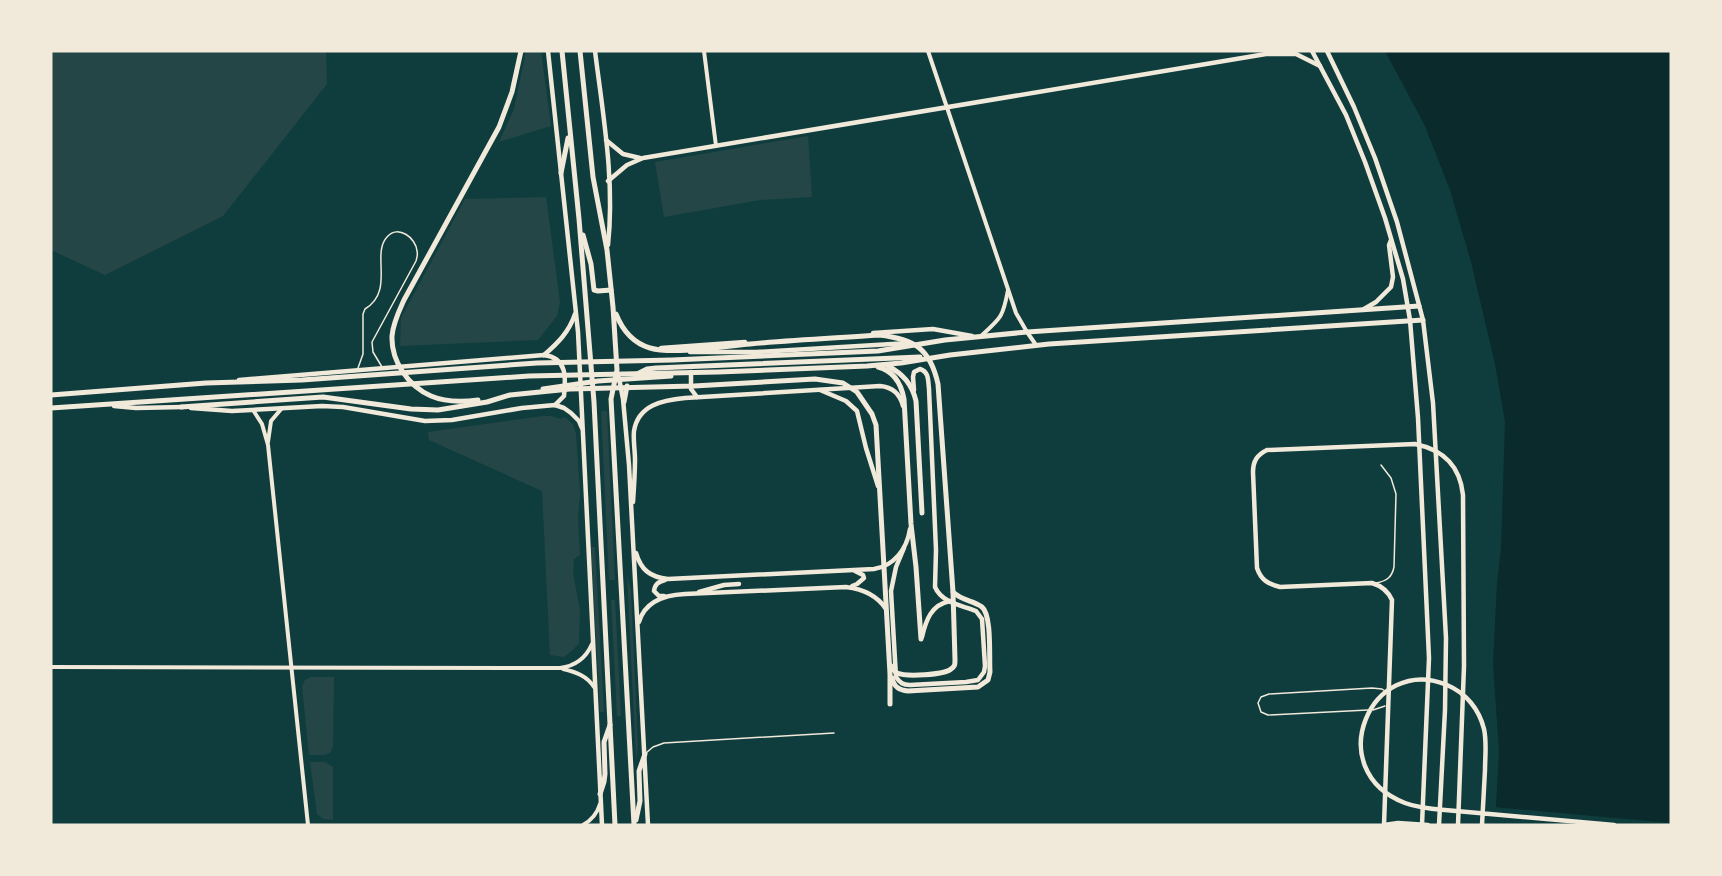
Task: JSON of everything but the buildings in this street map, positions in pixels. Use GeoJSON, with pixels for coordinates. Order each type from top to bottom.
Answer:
{"type":"FeatureCollection","features":[{"type":"Feature","properties":{"kind":"main road"},"geometry":{"type":"LineString","coordinates":[[521,51],[512,92],[499,127],[404,300],[394,324],[392,336],[397,360],[407,380],[431,396],[446,400],[466,401],[570,389],[694,386],[797,380],[828,380],[843,383],[857,392],[872,414],[876,425],[890,704]]}},
{"type":"Feature","properties":{"kind":"main road"},"geometry":{"type":"LineString","coordinates":[[548,51],[576,311],[602,825]]}},
{"type":"Feature","properties":{"kind":"main road"},"geometry":{"type":"LineString","coordinates":[[562,51],[594,399],[615,825]]}},
{"type":"Feature","properties":{"kind":"main road"},"geometry":{"type":"LineString","coordinates":[[580,51],[593,177],[607,250],[617,369],[624,402],[648,825]]}},
{"type":"Feature","properties":{"kind":"main road"},"geometry":{"type":"LineString","coordinates":[[595,51],[606,140],[610,226],[607,250]]}},
{"type":"Feature","properties":{"kind":"main road"},"geometry":{"type":"LineString","coordinates":[[1266,54],[1273,51]]}},
{"type":"Feature","properties":{"kind":"main road"},"geometry":{"type":"LineString","coordinates":[[1312,51],[1346,115],[1365,162],[1403,279],[1410,320],[1418,418],[1429,658],[1422,825]]}},
{"type":"Feature","properties":{"kind":"main road"},"geometry":{"type":"LineString","coordinates":[[1327,51],[1375,158],[1397,222],[1423,320],[1433,403],[1446,638],[1439,825]]}},
{"type":"Feature","properties":{"kind":"main road"},"geometry":{"type":"LineString","coordinates":[[608,181],[627,165],[642,158],[1266,54],[1296,54],[1320,66]]}},
{"type":"Feature","properties":{"kind":"main road"},"geometry":{"type":"LineString","coordinates":[[561,173],[570,131]]}},
{"type":"Feature","properties":{"kind":"main road"},"geometry":{"type":"LineString","coordinates":[[606,140],[623,154],[642,158]]}},
{"type":"Feature","properties":{"kind":"main road"},"geometry":{"type":"LineString","coordinates":[[579,219],[591,264],[594,290],[611,290]]}},
{"type":"Feature","properties":{"kind":"main road"},"geometry":{"type":"LineString","coordinates":[[1364,309],[1376,302],[1391,286],[1389,245],[1391,240]]}},
{"type":"Feature","properties":{"kind":"main road"},"geometry":{"type":"LineString","coordinates":[[613,307],[623,330],[651,349],[756,352],[942,341],[1027,332],[1419,306]]}},
{"type":"Feature","properties":{"kind":"main road"},"geometry":{"type":"LineString","coordinates":[[544,354],[565,334],[576,311]]}},
{"type":"Feature","properties":{"kind":"main road"},"geometry":{"type":"LineString","coordinates":[[624,402],[628,383],[635,375],[646,369],[950,354],[1036,345],[1423,320]]}},
{"type":"Feature","properties":{"kind":"main road"},"geometry":{"type":"LineString","coordinates":[[651,349],[933,328],[980,337]]}},
{"type":"Feature","properties":{"kind":"main road"},"geometry":{"type":"LineString","coordinates":[[693,363],[705,350],[879,335],[906,340],[925,352],[930,359],[938,384],[953,592],[955,660],[951,669],[939,673],[898,673],[891,667],[889,656]]}},
{"type":"Feature","properties":{"kind":"main road"},"geometry":{"type":"LineString","coordinates":[[358,372],[878,351],[942,341]]}},
{"type":"Feature","properties":{"kind":"main road"},"geometry":{"type":"LineString","coordinates":[[51,394],[206,383],[302,380],[382,367],[544,354],[560,361],[564,371],[564,396],[555,405]]}},
{"type":"Feature","properties":{"kind":"main road"},"geometry":{"type":"LineString","coordinates":[[51,408],[530,375],[718,372],[886,365],[950,354]]}},
{"type":"Feature","properties":{"kind":"main road"},"geometry":{"type":"LineString","coordinates":[[886,365],[905,377],[914,393]]}},
{"type":"Feature","properties":{"kind":"main road"},"geometry":{"type":"LineString","coordinates":[[867,366],[885,369],[894,375],[900,383],[904,399],[911,524],[921,639]]}},
{"type":"Feature","properties":{"kind":"main road"},"geometry":{"type":"LineString","coordinates":[[617,369],[611,399],[635,825]]}},
{"type":"Feature","properties":{"kind":"main road"},"geometry":{"type":"LineString","coordinates":[[911,524],[891,591],[896,677],[904,685],[978,680],[985,666],[982,619],[976,611],[944,599],[937,592],[934,580],[936,550],[929,400],[927,374],[920,369],[914,372],[913,377],[922,513]]}},
{"type":"Feature","properties":{"kind":"main road"},"geometry":{"type":"LineString","coordinates":[[692,370],[691,389],[697,397]]}},
{"type":"Feature","properties":{"kind":"main road"},"geometry":{"type":"LineString","coordinates":[[104,405],[136,408],[181,407],[323,397],[411,409],[438,410],[572,384],[718,372]]}},
{"type":"Feature","properties":{"kind":"main road"},"geometry":{"type":"LineString","coordinates":[[632,526],[635,474],[634,431],[640,416],[656,403],[670,399],[697,397],[887,387],[899,397],[905,416]]}},
{"type":"Feature","properties":{"kind":"main road"},"geometry":{"type":"LineString","coordinates":[[818,389],[846,401],[858,411],[880,495]]}},
{"type":"Feature","properties":{"kind":"main road"},"geometry":{"type":"LineString","coordinates":[[175,400],[228,403]]}},
{"type":"Feature","properties":{"kind":"main road"},"geometry":{"type":"LineString","coordinates":[[181,407],[232,411],[282,407],[343,407],[425,421],[452,420],[555,405],[571,413],[579,421],[583,430]]}},
{"type":"Feature","properties":{"kind":"main road"},"geometry":{"type":"LineString","coordinates":[[1428,825],[1384,825],[1392,600],[1385,590],[1372,583],[1280,586],[1272,585],[1262,578],[1257,568],[1252,472],[1257,457],[1262,452],[1272,449],[1415,444],[1437,451],[1450,462],[1456,471],[1463,495],[1464,655],[1458,825]]}},
{"type":"Feature","properties":{"kind":"main road"},"geometry":{"type":"LineString","coordinates":[[633,544],[638,561],[647,573],[653,577],[668,579],[881,568],[896,558],[904,548]]}},
{"type":"Feature","properties":{"kind":"main road"},"geometry":{"type":"LineString","coordinates":[[668,579],[657,583],[654,591],[659,596],[846,587],[857,585],[864,578],[859,572],[849,570]]}},
{"type":"Feature","properties":{"kind":"main road"},"geometry":{"type":"LineString","coordinates":[[685,594],[739,584]]}},
{"type":"Feature","properties":{"kind":"main road"},"geometry":{"type":"LineString","coordinates":[[846,587],[865,590],[883,604],[893,625]]}},
{"type":"Feature","properties":{"kind":"main road"},"geometry":{"type":"LineString","coordinates":[[890,674],[896,687],[908,691],[978,687],[988,680],[990,672],[987,613],[979,605],[953,592]]}},
{"type":"Feature","properties":{"kind":"main road"},"geometry":{"type":"LineString","coordinates":[[638,631],[644,610],[656,600],[668,596]]}},
{"type":"Feature","properties":{"kind":"main road"},"geometry":{"type":"LineString","coordinates":[[921,639],[924,627],[933,610],[950,601]]}},
{"type":"Feature","properties":{"kind":"main road"},"geometry":{"type":"LineString","coordinates":[[1482,825],[1482,815],[1483,805],[1485,762],[1485,739],[1484,730],[1474,706],[1463,694],[1450,686],[1432,681],[1413,681],[1384,694],[1365,719],[1361,746],[1364,764],[1369,774],[1389,795],[1407,804],[1433,809],[1479,813],[1490,814],[1502,815],[1614,825]]}},
{"type":"Feature","properties":{"kind":"main road"},"geometry":{"type":"LineString","coordinates":[[600,794],[605,774],[604,742],[610,723]]}},
{"type":"Feature","properties":{"kind":"main road"},"geometry":{"type":"LineString","coordinates":[[635,825],[640,801],[639,771],[645,754]]}},
{"type":"Feature","properties":{"kind":"street"},"geometry":{"type":"LineString","coordinates":[[704,51],[716,146]]}},
{"type":"Feature","properties":{"kind":"street"},"geometry":{"type":"LineString","coordinates":[[928,51],[1016,313],[1036,345]]}},
{"type":"Feature","properties":{"kind":"street"},"geometry":{"type":"LineString","coordinates":[[980,337],[1004,312],[1008,289]]}},
{"type":"Feature","properties":{"kind":"street"},"geometry":{"type":"LineString","coordinates":[[268,445],[272,421],[282,407]]}},
{"type":"Feature","properties":{"kind":"street"},"geometry":{"type":"LineString","coordinates":[[253,409],[262,424],[268,445],[308,825]]}},
{"type":"Feature","properties":{"kind":"street"},"geometry":{"type":"LineString","coordinates":[[51,667],[560,668],[573,665],[581,659],[588,652],[593,640]]}},
{"type":"Feature","properties":{"kind":"street"},"geometry":{"type":"LineString","coordinates":[[560,668],[587,678],[595,690]]}},
{"type":"Feature","properties":{"kind":"street"},"geometry":{"type":"LineString","coordinates":[[583,825],[597,813],[601,804]]}},
{"type":"Feature","properties":{"kind":"lane"},"geometry":{"type":"LineString","coordinates":[[358,372],[363,354],[363,314],[376,298],[381,286],[382,244],[387,236],[394,231],[400,231],[409,236],[415,244],[416,261],[372,342],[373,352],[382,367]]}},
{"type":"Feature","properties":{"kind":"lane"},"geometry":{"type":"LineString","coordinates":[[1372,583],[1388,579],[1394,567],[1396,494],[1391,478],[1381,465]]}},
{"type":"Feature","properties":{"kind":"lane"},"geometry":{"type":"LineString","coordinates":[[1388,703],[1383,708],[1372,710],[1272,715],[1264,713],[1258,706],[1258,700],[1269,694],[1377,688],[1389,694]]}},
{"type":"Feature","properties":{"kind":"lane"},"geometry":{"type":"LineString","coordinates":[[645,754],[653,747],[664,743],[834,733]]}},
{"type":"Feature","properties":{"kind":"shaded area"},"geometry":{"type":"Polygon","coordinates":[[[51,51],[326,51],[327,84],[223,216],[105,275],[51,250],[51,51]]]}},
{"type":"Feature","properties":{"kind":"shaded area"},"geometry":{"type":"Polygon","coordinates":[[[526,51],[541,51],[551,126],[499,142],[514,109],[526,51]]]}},
{"type":"Feature","properties":{"kind":"shaded area"},"geometry":{"type":"Polygon","coordinates":[[[1385,51],[1671,51],[1671,825],[1495,825],[1499,752],[1493,663],[1501,548],[1505,422],[1495,364],[1471,262],[1450,190],[1425,126],[1385,51]]]}},
{"type":"Feature","properties":{"kind":"shaded area"},"geometry":{"type":"Polygon","coordinates":[[[808,136],[812,197],[760,200],[664,217],[655,162],[808,136]]]}},
{"type":"Feature","properties":{"kind":"shaded area"},"geometry":{"type":"Polygon","coordinates":[[[546,197],[560,302],[557,316],[538,340],[400,346],[401,318],[465,199],[546,197]]]}},
{"type":"Feature","properties":{"kind":"shaded area"},"geometry":{"type":"Polygon","coordinates":[[[601,411],[607,411],[615,580],[609,580],[601,411]]]}},
{"type":"Feature","properties":{"kind":"shaded area"},"geometry":{"type":"Polygon","coordinates":[[[543,416],[561,419],[565,417],[573,424],[576,433],[580,494],[578,518],[580,555],[574,559],[573,573],[580,610],[579,643],[564,657],[550,655],[542,491],[429,440],[428,432],[543,416]]]}},
{"type":"Feature","properties":{"kind":"shaded area"},"geometry":{"type":"Polygon","coordinates":[[[591,547],[595,547],[604,712],[600,712],[591,547]]]}},
{"type":"Feature","properties":{"kind":"shaded area"},"geometry":{"type":"Polygon","coordinates":[[[627,575],[631,590],[638,747],[636,760],[627,575]]]}},
{"type":"Feature","properties":{"kind":"shaded area"},"geometry":{"type":"Polygon","coordinates":[[[611,600],[615,600],[621,716],[617,716],[611,600]]]}},
{"type":"Feature","properties":{"kind":"shaded area"},"geometry":{"type":"Polygon","coordinates":[[[311,677],[334,677],[333,747],[331,752],[325,755],[309,755],[302,686],[305,680],[311,677]]]}},
{"type":"Feature","properties":{"kind":"shaded area"},"geometry":{"type":"Polygon","coordinates":[[[310,762],[325,762],[333,767],[333,820],[323,819],[317,814],[310,762]]]}},
{"type":"Feature","properties":{"kind":"pier"},"geometry":{"type":"Polygon","coordinates":[[[1493,807],[1671,823],[1671,825],[1492,825],[1493,807]]]}}]}
